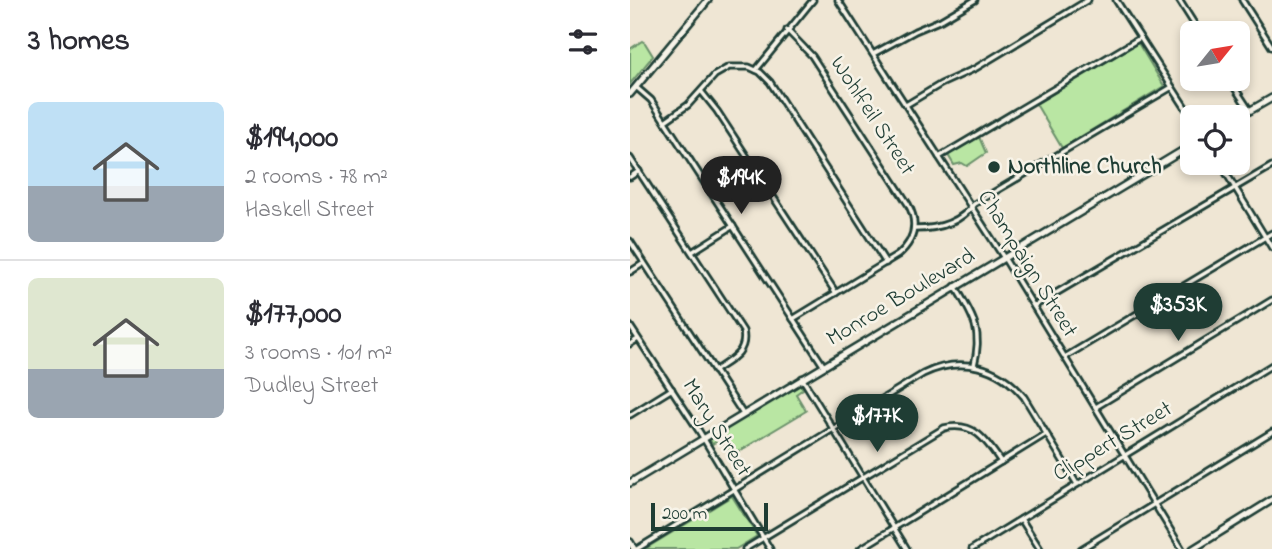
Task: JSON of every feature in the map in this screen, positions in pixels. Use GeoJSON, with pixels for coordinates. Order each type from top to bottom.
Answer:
{"type":"FeatureCollection","features":[{"type":"Feature","properties":{"kind":"street"},"geometry":{"type":"LineString","coordinates":[[630,94],[708,0]]}},
{"type":"Feature","properties":{"kind":"street"},"geometry":{"type":"LineString","coordinates":[[756,70],[813,0]]}},
{"type":"Feature","properties":{"kind":"street"},"geometry":{"type":"LineString","coordinates":[[839,2],[846,0]]}},
{"type":"Feature","properties":{"kind":"street"},"geometry":{"type":"LineString","coordinates":[[873,54],[907,34],[942,20],[975,0]]}},
{"type":"Feature","properties":{"kind":"street"},"geometry":{"type":"LineString","coordinates":[[906,105],[941,84],[976,68],[1088,0]]}},
{"type":"Feature","properties":{"kind":"street"},"geometry":{"type":"LineString","coordinates":[[1116,0],[1184,105]]}},
{"type":"Feature","properties":{"kind":"street"},"geometry":{"type":"LineString","coordinates":[[1179,0],[1192,21]]}},
{"type":"Feature","properties":{"kind":"street"},"geometry":{"type":"LineString","coordinates":[[1242,0],[1272,47]]}},
{"type":"Feature","properties":{"kind":"street","name":"Champaign Street"},"geometry":{"type":"LineString","coordinates":[[839,2],[1003,256],[1182,549]]}},
{"type":"Feature","properties":{"kind":"street","name":"Wohlfeil Street"},"geometry":{"type":"LineString","coordinates":[[787,30],[812,56],[901,194],[911,210],[915,229]]}},
{"type":"Feature","properties":{"kind":"street"},"geometry":{"type":"LineString","coordinates":[[940,157],[1140,37]]}},
{"type":"Feature","properties":{"kind":"street"},"geometry":{"type":"LineString","coordinates":[[665,121],[688,105],[715,75],[729,67],[740,66],[756,70],[770,82],[886,262]]}},
{"type":"Feature","properties":{"kind":"street"},"geometry":{"type":"LineString","coordinates":[[636,87],[651,100],[823,365]]}},
{"type":"Feature","properties":{"kind":"street"},"geometry":{"type":"LineString","coordinates":[[793,319],[905,249],[915,229],[940,227],[958,218],[1172,87]]}},
{"type":"Feature","properties":{"kind":"street"},"geometry":{"type":"LineString","coordinates":[[701,91],[717,111],[835,293]]}},
{"type":"Feature","properties":{"kind":"street"},"geometry":{"type":"LineString","coordinates":[[1250,111],[1272,98]]}},
{"type":"Feature","properties":{"kind":"street","name":"Monroe Boulevard"},"geometry":{"type":"LineString","coordinates":[[630,483],[1003,256],[1180,152]]}},
{"type":"Feature","properties":{"kind":"street"},"geometry":{"type":"LineString","coordinates":[[630,158],[745,335],[740,353],[715,370]]}},
{"type":"Feature","properties":{"kind":"street"},"geometry":{"type":"LineString","coordinates":[[1034,306],[1272,166]]}},
{"type":"Feature","properties":{"kind":"street"},"geometry":{"type":"LineString","coordinates":[[630,177],[639,171]]}},
{"type":"Feature","properties":{"kind":"street"},"geometry":{"type":"LineString","coordinates":[[1228,175],[1272,248]]}},
{"type":"Feature","properties":{"kind":"street"},"geometry":{"type":"LineString","coordinates":[[692,252],[733,226]]}},
{"type":"Feature","properties":{"kind":"street"},"geometry":{"type":"LineString","coordinates":[[1065,357],[1272,233]]}},
{"type":"Feature","properties":{"kind":"street"},"geometry":{"type":"LineString","coordinates":[[630,242],[743,414]]}},
{"type":"Feature","properties":{"kind":"street"},"geometry":{"type":"LineString","coordinates":[[630,272],[644,263]]}},
{"type":"Feature","properties":{"kind":"street"},"geometry":{"type":"LineString","coordinates":[[955,285],[975,321],[978,333],[974,365]]}},
{"type":"Feature","properties":{"kind":"street"},"geometry":{"type":"LineString","coordinates":[[1096,407],[1272,300]]}},
{"type":"Feature","properties":{"kind":"street","name":"Mary Street"},"geometry":{"type":"LineString","coordinates":[[630,326],[703,438],[770,549]]}},
{"type":"Feature","properties":{"kind":"street"},"geometry":{"type":"LineString","coordinates":[[630,344],[638,339]]}},
{"type":"Feature","properties":{"kind":"street"},"geometry":{"type":"LineString","coordinates":[[630,542],[636,549],[930,370],[957,364],[974,365],[995,372],[1013,384],[1024,397],[1077,484]]}},
{"type":"Feature","properties":{"kind":"street","name":"Clippert Street"},"geometry":{"type":"LineString","coordinates":[[972,549],[1272,365]]}},
{"type":"Feature","properties":{"kind":"street"},"geometry":{"type":"LineString","coordinates":[[802,378],[907,549]]}},
{"type":"Feature","properties":{"kind":"street"},"geometry":{"type":"LineString","coordinates":[[630,415],[672,389]]}},
{"type":"Feature","properties":{"kind":"street"},"geometry":{"type":"LineString","coordinates":[[745,549],[937,432],[952,427],[967,428],[988,442],[1001,462]]}},
{"type":"Feature","properties":{"kind":"street"},"geometry":{"type":"LineString","coordinates":[[1081,549],[1272,432]]}},
{"type":"Feature","properties":{"kind":"street"},"geometry":{"type":"LineString","coordinates":[[860,549],[1046,434]]}},
{"type":"Feature","properties":{"kind":"street"},"geometry":{"type":"LineString","coordinates":[[1193,549],[1272,500]]}},
{"type":"Feature","properties":{"kind":"street"},"geometry":{"type":"LineString","coordinates":[[1021,519],[1040,549]]}},
{"type":"Feature","properties":{"kind":"green space"},"geometry":{"type":"Polygon","coordinates":[[[642,41],[653,56],[630,84],[630,49],[642,41]]]}},
{"type":"Feature","properties":{"kind":"green space"},"geometry":{"type":"Polygon","coordinates":[[[1138,43],[1164,86],[1062,148],[1036,104],[1138,43]]]}},
{"type":"Feature","properties":{"kind":"green space"},"geometry":{"type":"Polygon","coordinates":[[[979,137],[986,153],[967,166],[962,163],[954,165],[948,155],[979,137]]]}},
{"type":"Feature","properties":{"kind":"green space"},"geometry":{"type":"Polygon","coordinates":[[[799,383],[803,389],[796,394],[806,411],[731,456],[721,439],[712,444],[709,438],[799,383]]]}},
{"type":"Feature","properties":{"kind":"green space"},"geometry":{"type":"Polygon","coordinates":[[[732,496],[757,536],[736,549],[645,549],[732,496]]]}},
{"type":"Feature","properties":{"kind":"place","name":"Northline Church"},"geometry":{"type":"Point","coordinates":[994,167]}}]}
